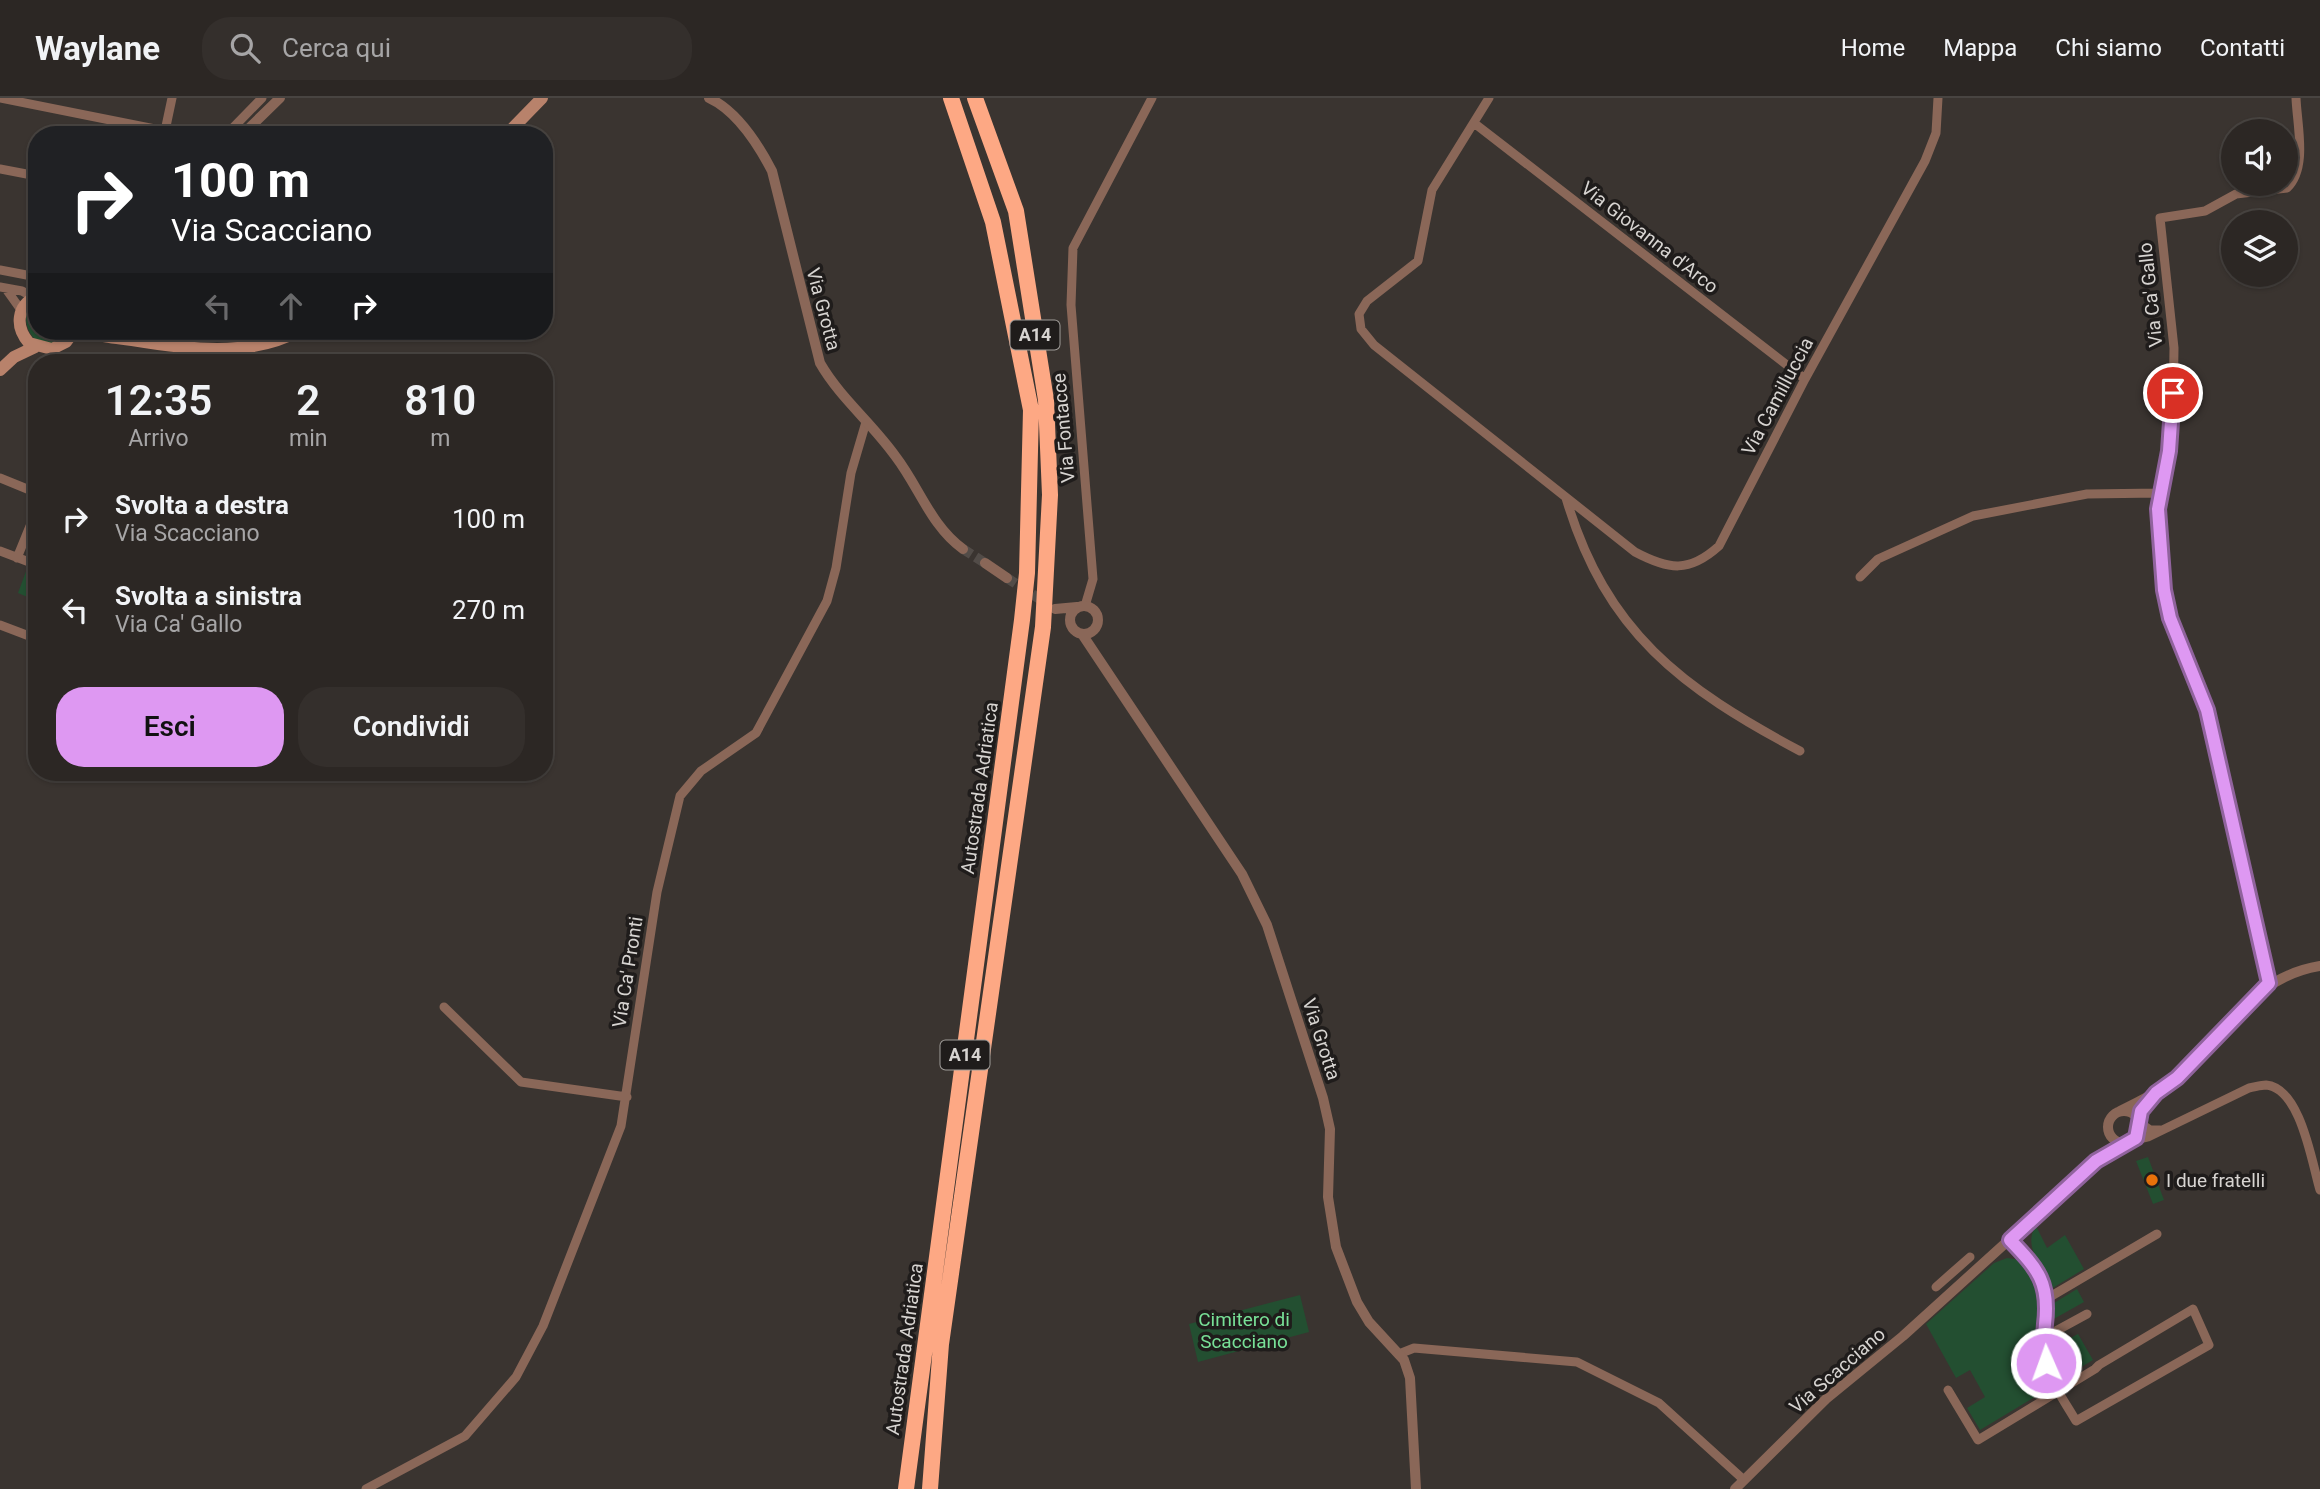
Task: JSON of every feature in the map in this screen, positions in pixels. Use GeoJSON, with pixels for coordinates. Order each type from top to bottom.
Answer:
{"type":"FeatureCollection","features":[{"type":"Feature","properties":{"kind":"highway","name":"Autostrada Adriatica"},"geometry":{"type":"LineString","coordinates":[[906,1489],[1022,620],[1030,495],[1031,410],[993,222],[951,98]]}},
{"type":"Feature","properties":{"kind":"highway","name":"Autostrada Adriatica"},"geometry":{"type":"LineString","coordinates":[[930,1489],[941,1344],[1043,627],[1049,519],[1046,400],[1016,211],[975,98]]}},
{"type":"Feature","properties":{"kind":"main road"},"geometry":{"type":"LineString","coordinates":[[515,126],[542,98]]}},
{"type":"Feature","properties":{"kind":"main road"},"geometry":{"type":"LineString","coordinates":[[14,357],[20,331],[21,310],[28,304]]}},
{"type":"Feature","properties":{"kind":"main road"},"geometry":{"type":"LineString","coordinates":[[20,331],[28,340]]}},
{"type":"Feature","properties":{"kind":"main road"},"geometry":{"type":"LineString","coordinates":[[28,340],[35,347]]}},
{"type":"Feature","properties":{"kind":"main road"},"geometry":{"type":"LineString","coordinates":[[0,370],[14,357],[35,347],[52,349],[72,340]]}},
{"type":"Feature","properties":{"kind":"main road"},"geometry":{"type":"LineString","coordinates":[[134,340],[220,350],[257,346],[274,340]]}},
{"type":"Feature","properties":{"kind":"street"},"geometry":{"type":"LineString","coordinates":[[0,98],[46,102],[144,126]]}},
{"type":"Feature","properties":{"kind":"street"},"geometry":{"type":"LineString","coordinates":[[166,126],[172,98]]}},
{"type":"Feature","properties":{"kind":"street"},"geometry":{"type":"LineString","coordinates":[[235,126],[262,98]]}},
{"type":"Feature","properties":{"kind":"street"},"geometry":{"type":"LineString","coordinates":[[251,126],[280,98]]}},
{"type":"Feature","properties":{"kind":"street","name":"Via Grotta"},"geometry":{"type":"LineString","coordinates":[[709,98],[738,121],[761,150],[772,171],[820,363],[830,380],[895,454],[940,528],[963,549]]}},
{"type":"Feature","properties":{"kind":"street","name":"Via Fontacce"},"geometry":{"type":"LineString","coordinates":[[1081,606],[1093,579],[1071,305],[1073,248],[1152,98]]}},
{"type":"Feature","properties":{"kind":"street","name":"Via Camilluccia"},"geometry":{"type":"LineString","coordinates":[[1489,98],[1432,190],[1418,261],[1367,301],[1359,314],[1361,329],[1374,345],[1635,552],[1658,564],[1678,566],[1701,562],[1720,546],[1805,379],[1925,161],[1936,133],[1938,98]]}},
{"type":"Feature","properties":{"kind":"street","name":"Via Ca' Gallo"},"geometry":{"type":"LineString","coordinates":[[2269,983],[2207,710],[2170,618],[2160,559],[2159,493],[2169,451],[2173,415],[2174,348],[2160,218],[2205,211],[2236,194],[2287,188],[2297,173],[2299,159],[2296,98]]}},
{"type":"Feature","properties":{"kind":"street","name":"Via Giovanna d'Arco"},"geometry":{"type":"LineString","coordinates":[[1474,123],[1805,379]]}},
{"type":"Feature","properties":{"kind":"street"},"geometry":{"type":"LineString","coordinates":[[0,169],[28,174]]}},
{"type":"Feature","properties":{"kind":"street"},"geometry":{"type":"LineString","coordinates":[[0,270],[28,275]]}},
{"type":"Feature","properties":{"kind":"street"},"geometry":{"type":"LineString","coordinates":[[2,288],[28,294]]}},
{"type":"Feature","properties":{"kind":"street"},"geometry":{"type":"LineString","coordinates":[[2,288],[12,294],[21,310]]}},
{"type":"Feature","properties":{"kind":"street","name":"Via Ca' Pronti"},"geometry":{"type":"LineString","coordinates":[[366,1489],[465,1436],[516,1377],[543,1326],[621,1126],[657,892],[676,806],[688,783],[701,771],[757,733],[827,601],[836,568],[851,473],[866,422]]}},
{"type":"Feature","properties":{"kind":"street"},"geometry":{"type":"LineString","coordinates":[[0,478],[28,489]]}},
{"type":"Feature","properties":{"kind":"street"},"geometry":{"type":"LineString","coordinates":[[1860,577],[1878,559],[1973,516],[2087,494],[2159,493]]}},
{"type":"Feature","properties":{"kind":"street"},"geometry":{"type":"LineString","coordinates":[[1566,497],[1577,536],[1595,574],[1619,613],[1648,649],[1700,692],[1740,719],[1800,751]]}},
{"type":"Feature","properties":{"kind":"street"},"geometry":{"type":"LineString","coordinates":[[18,558],[28,532]]}},
{"type":"Feature","properties":{"kind":"street"},"geometry":{"type":"LineString","coordinates":[[0,551],[28,562]]}},
{"type":"Feature","properties":{"kind":"street"},"geometry":{"type":"LineString","coordinates":[[985,563],[1007,578]]}},
{"type":"Feature","properties":{"kind":"street"},"geometry":{"type":"LineString","coordinates":[[1069,621],[1081,606]]}},
{"type":"Feature","properties":{"kind":"street"},"geometry":{"type":"LineString","coordinates":[[1081,606],[1096,613],[1098,621],[1091,632],[1082,634],[1074,630],[1069,621],[1055,609],[1081,606]]}},
{"type":"Feature","properties":{"kind":"street"},"geometry":{"type":"LineString","coordinates":[[0,625],[28,636]]}},
{"type":"Feature","properties":{"kind":"street","name":"Via Grotta"},"geometry":{"type":"LineString","coordinates":[[1082,634],[1255,895],[1323,1098],[1331,1143],[1328,1197],[1336,1247],[1357,1302],[1369,1322],[1399,1354],[1410,1378],[1416,1489]]}},
{"type":"Feature","properties":{"kind":"street","name":"Via Scacciano"},"geometry":{"type":"LineString","coordinates":[[2096,1161],[2104,1145],[2110,1118],[2156,1093],[2177,1078],[2269,983],[2302,968],[2320,965]]}},
{"type":"Feature","properties":{"kind":"street"},"geometry":{"type":"LineString","coordinates":[[444,1007],[521,1082],[627,1097]]}},
{"type":"Feature","properties":{"kind":"street"},"geometry":{"type":"LineString","coordinates":[[2107,1130],[2112,1139],[2127,1142],[2162,1130],[2249,1088],[2274,1088],[2283,1093],[2299,1115],[2320,1190]]}},
{"type":"Feature","properties":{"kind":"street","name":"Via Scacciano"},"geometry":{"type":"LineString","coordinates":[[1735,1489],[1826,1399],[1964,1282],[2096,1161],[2139,1133],[2141,1111],[2156,1093]]}},
{"type":"Feature","properties":{"kind":"street"},"geometry":{"type":"LineString","coordinates":[[2120,1111],[2132,1113],[2150,1130],[2162,1130]]}},
{"type":"Feature","properties":{"kind":"street"},"geometry":{"type":"LineString","coordinates":[[2048,1298],[2157,1234]]}},
{"type":"Feature","properties":{"kind":"street"},"geometry":{"type":"LineString","coordinates":[[1948,1390],[1978,1440],[2058,1391],[2193,1309],[2209,1346],[2076,1421],[2058,1391],[2046,1363],[2043,1338],[2048,1298],[2043,1282],[2031,1262],[2010,1240]]}},
{"type":"Feature","properties":{"kind":"street"},"geometry":{"type":"LineString","coordinates":[[1936,1287],[1970,1257]]}},
{"type":"Feature","properties":{"kind":"street"},"geometry":{"type":"LineString","coordinates":[[1954,1271],[1964,1282]]}},
{"type":"Feature","properties":{"kind":"street"},"geometry":{"type":"LineString","coordinates":[[2043,1338],[2087,1314]]}},
{"type":"Feature","properties":{"kind":"street"},"geometry":{"type":"LineString","coordinates":[[1399,1354],[1414,1348],[1577,1362],[1659,1403],[1744,1480]]}},
{"type":"Feature","properties":{"kind":"green space"},"geometry":{"type":"Polygon","coordinates":[[[37,340],[58,340],[45,344],[37,340]]]}},
{"type":"Feature","properties":{"kind":"green space"},"geometry":{"type":"Polygon","coordinates":[[[28,566],[28,597],[18,593],[28,566]]]}},
{"type":"Feature","properties":{"kind":"green space"},"geometry":{"type":"Polygon","coordinates":[[[2148,1157],[2164,1200],[2153,1204],[2136,1161],[2148,1157]]]}},
{"type":"Feature","properties":{"kind":"green space"},"geometry":{"type":"Polygon","coordinates":[[[2036,1226],[2047,1248],[2065,1235],[2084,1269],[2051,1289],[2031,1242],[2036,1226]]]}},
{"type":"Feature","properties":{"kind":"green space"},"geometry":{"type":"Polygon","coordinates":[[[2007,1258],[2022,1261],[2037,1281],[2039,1310],[2036,1352],[2048,1389],[1980,1430],[1967,1408],[1985,1397],[1970,1370],[1956,1378],[1926,1324],[1994,1263],[2007,1258]]]}},
{"type":"Feature","properties":{"kind":"green space"},"geometry":{"type":"Polygon","coordinates":[[[2077,1289],[2084,1302],[2052,1320],[2054,1303],[2077,1289]]]}},
{"type":"Feature","properties":{"kind":"green space","name":"Cimitero di Scacciano"},"geometry":{"type":"Polygon","coordinates":[[[1300,1295],[1309,1332],[1198,1362],[1189,1324],[1300,1295]]]}},
{"type":"Feature","properties":{"kind":"green space"},"geometry":{"type":"Polygon","coordinates":[[[2078,1334],[2093,1360],[2060,1380],[2051,1348],[2078,1334]]]}},
{"type":"Feature","properties":{"kind":"tunnel"},"geometry":{"type":"LineString","coordinates":[[963,549],[985,563]]}},
{"type":"Feature","properties":{"kind":"tunnel"},"geometry":{"type":"LineString","coordinates":[[1007,578],[1049,605]]}},
{"type":"Feature","properties":{"kind":"place","name":"I due fratelli"},"geometry":{"type":"Point","coordinates":[2152,1180]}},
{"type":"Feature","properties":{"kind":"route"},"geometry":{"type":"LineString","coordinates":[[2046,1363],[2043,1338],[2048,1298],[2043,1282],[2031,1262],[2010,1240],[2096,1161],[2122,1144],[2133,1141],[2139,1133],[2141,1111],[2156,1093],[2177,1078],[2253,996],[2269,983],[2207,710],[2170,618],[2164,590],[2158,509],[2169,451],[2173,393]]}}]}
